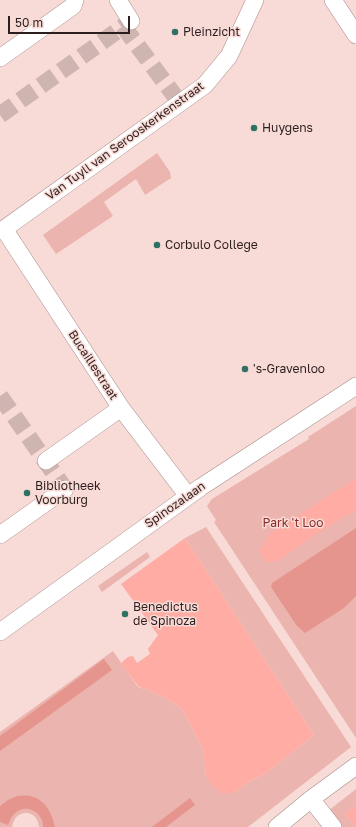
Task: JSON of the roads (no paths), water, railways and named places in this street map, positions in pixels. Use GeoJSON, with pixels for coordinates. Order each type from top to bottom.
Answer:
{"type":"FeatureCollection","features":[{"type":"Feature","properties":{"kind":"street"},"geometry":{"type":"LineString","coordinates":[[0,58],[73,6],[75,0]]}},
{"type":"Feature","properties":{"kind":"street"},"geometry":{"type":"LineString","coordinates":[[118,0],[131,21]]}},
{"type":"Feature","properties":{"kind":"street","name":"Van Tuyll van Serooskerkenstraat"},"geometry":{"type":"LineString","coordinates":[[2,228],[204,85],[229,56],[255,0]]}},
{"type":"Feature","properties":{"kind":"street"},"geometry":{"type":"LineString","coordinates":[[333,0],[356,35]]}},
{"type":"Feature","properties":{"kind":"street","name":"Bucaillestraat"},"geometry":{"type":"LineString","coordinates":[[2,228],[121,408],[188,496]]}},
{"type":"Feature","properties":{"kind":"street","name":"Spinozalaan"},"geometry":{"type":"LineString","coordinates":[[0,632],[188,496],[356,386]]}},
{"type":"Feature","properties":{"kind":"street"},"geometry":{"type":"LineString","coordinates":[[46,461],[121,408]]}},
{"type":"Feature","properties":{"kind":"street"},"geometry":{"type":"LineString","coordinates":[[0,535],[64,489]]}},
{"type":"Feature","properties":{"kind":"street"},"geometry":{"type":"LineString","coordinates":[[277,827],[311,799],[356,766]]}},
{"type":"Feature","properties":{"kind":"street"},"geometry":{"type":"LineString","coordinates":[[311,799],[333,827]]}},
{"type":"Feature","properties":{"kind":"tunnel"},"geometry":{"type":"LineString","coordinates":[[0,115],[131,21]]}},
{"type":"Feature","properties":{"kind":"tunnel"},"geometry":{"type":"LineString","coordinates":[[123,26],[180,103]]}},
{"type":"Feature","properties":{"kind":"tunnel"},"geometry":{"type":"LineString","coordinates":[[0,396],[65,489]]}},
{"type":"Feature","properties":{"kind":"place","name":"Pleinzicht"},"geometry":{"type":"Point","coordinates":[175,32]}},
{"type":"Feature","properties":{"kind":"place","name":"Huygens"},"geometry":{"type":"Point","coordinates":[254,128]}},
{"type":"Feature","properties":{"kind":"place","name":"Corbulo College"},"geometry":{"type":"Point","coordinates":[157,245]}},
{"type":"Feature","properties":{"kind":"place","name":"'s-Gravenloo"},"geometry":{"type":"Point","coordinates":[245,369]}},
{"type":"Feature","properties":{"kind":"place","name":"Bibliotheek Voorburg"},"geometry":{"type":"Point","coordinates":[27,493]}},
{"type":"Feature","properties":{"kind":"place","name":"Benedictus de Spinoza"},"geometry":{"type":"Point","coordinates":[125,614]}},
{"type":"Feature","properties":{"kind":"park label","name":"Park 't Loo"},"geometry":{"type":"Point","coordinates":[293,523]}}]}
